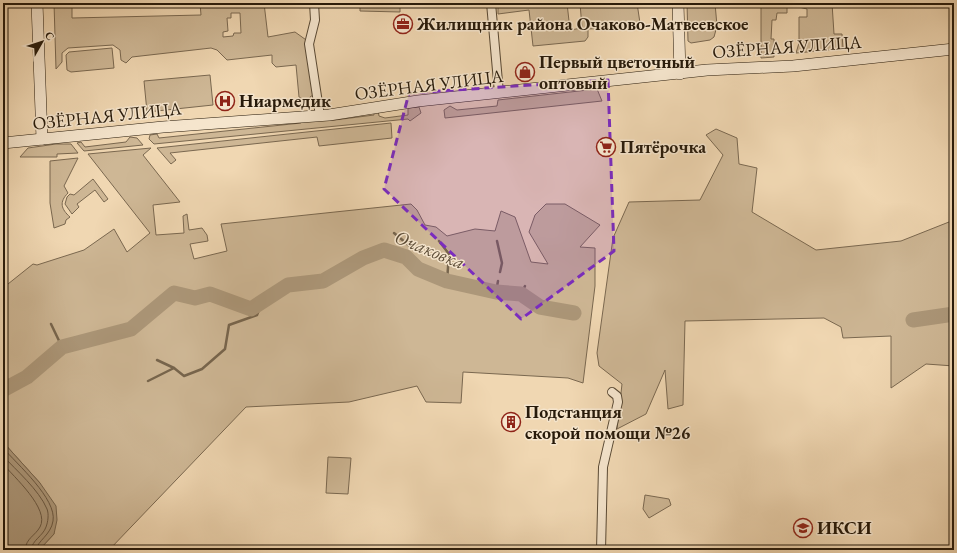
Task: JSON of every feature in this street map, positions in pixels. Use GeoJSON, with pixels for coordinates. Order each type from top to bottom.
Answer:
{"type":"FeatureCollection","features":[{"type":"Feature","properties":{"kind":"street"},"geometry":{"type":"LineString","coordinates":[[37,3],[42,139]]}},
{"type":"Feature","properties":{"kind":"street"},"geometry":{"type":"LineString","coordinates":[[314,3],[315,20],[309,44],[320,116]]}},
{"type":"Feature","properties":{"kind":"street"},"geometry":{"type":"LineString","coordinates":[[491,3],[499,93]]}},
{"type":"Feature","properties":{"kind":"street"},"geometry":{"type":"LineString","coordinates":[[678,3],[680,74]]}},
{"type":"Feature","properties":{"kind":"street","name":"ОЗЁРНАЯ УЛИЦА"},"geometry":{"type":"LineString","coordinates":[[3,143],[163,127],[320,116],[418,101],[709,70],[793,66],[954,49]]}},
{"type":"Feature","properties":{"kind":"street"},"geometry":{"type":"LineString","coordinates":[[600,550],[603,467],[618,402],[616,396],[612,392]]}},
{"type":"Feature","properties":{"kind":"highlighted area"},"geometry":{"type":"Polygon","coordinates":[[[608,80],[614,251],[521,319],[384,189],[409,93],[608,80]]]}},
{"type":"Feature","properties":{"kind":"shaded area"},"geometry":{"type":"Polygon","coordinates":[[[54,3],[72,3],[72,18],[201,15],[200,3],[264,3],[268,37],[295,32],[309,42],[316,96],[311,96],[307,102],[299,97],[296,65],[276,67],[272,63],[272,55],[227,60],[217,50],[211,48],[132,57],[126,63],[121,60],[120,50],[113,45],[68,48],[62,53],[62,62],[56,69],[54,3]],[[231,13],[231,18],[227,18],[228,31],[223,32],[223,37],[233,36],[234,33],[241,33],[240,13],[231,13]]]}},
{"type":"Feature","properties":{"kind":"shaded area"},"geometry":{"type":"Polygon","coordinates":[[[360,3],[400,3],[400,12],[360,11],[360,3]]]}},
{"type":"Feature","properties":{"kind":"shaded area"},"geometry":{"type":"Polygon","coordinates":[[[498,3],[533,3],[534,5],[567,3],[570,30],[582,28],[580,3],[637,3],[640,23],[612,28],[588,29],[588,37],[585,41],[533,46],[529,10],[498,14],[498,3]]]}},
{"type":"Feature","properties":{"kind":"shaded area"},"geometry":{"type":"Polygon","coordinates":[[[687,3],[715,3],[717,26],[714,37],[710,40],[691,43],[688,41],[687,3]]]}},
{"type":"Feature","properties":{"kind":"shaded area"},"geometry":{"type":"Polygon","coordinates":[[[761,3],[787,5],[787,13],[777,13],[776,20],[772,20],[771,39],[774,39],[774,57],[761,58],[761,3]]]}},
{"type":"Feature","properties":{"kind":"shaded area"},"geometry":{"type":"Polygon","coordinates":[[[802,3],[832,3],[834,34],[842,34],[843,48],[796,53],[799,43],[799,17],[807,17],[807,9],[799,7],[802,3]]]}},
{"type":"Feature","properties":{"kind":"shaded area"},"geometry":{"type":"Polygon","coordinates":[[[112,48],[114,68],[71,72],[67,70],[66,55],[69,52],[112,48]]]}},
{"type":"Feature","properties":{"kind":"shaded area"},"geometry":{"type":"Polygon","coordinates":[[[210,75],[213,105],[147,112],[144,81],[210,75]]]}},
{"type":"Feature","properties":{"kind":"shaded area"},"geometry":{"type":"Polygon","coordinates":[[[597,89],[602,101],[445,118],[444,110],[450,106],[457,110],[497,106],[498,100],[597,89]]]}},
{"type":"Feature","properties":{"kind":"shaded area"},"geometry":{"type":"Polygon","coordinates":[[[419,107],[421,113],[410,121],[408,119],[154,144],[149,139],[150,135],[157,134],[159,138],[301,123],[301,119],[335,120],[374,115],[374,111],[378,110],[379,116],[385,118],[408,115],[408,108],[419,107]]]}},
{"type":"Feature","properties":{"kind":"shaded area"},"geometry":{"type":"Polygon","coordinates":[[[391,123],[392,138],[319,146],[317,137],[170,153],[176,160],[171,164],[157,148],[391,123]]]}},
{"type":"Feature","properties":{"kind":"shaded area"},"geometry":{"type":"Polygon","coordinates":[[[716,129],[737,138],[739,164],[757,168],[752,212],[816,250],[901,241],[954,220],[954,366],[926,364],[891,388],[891,336],[843,338],[841,327],[824,318],[685,321],[683,405],[668,409],[665,370],[646,414],[617,429],[622,384],[599,366],[597,353],[613,238],[629,202],[700,200],[723,155],[706,135],[716,129]]]}},
{"type":"Feature","properties":{"kind":"shaded area"},"geometry":{"type":"Polygon","coordinates":[[[130,137],[137,138],[143,145],[84,151],[77,143],[81,142],[85,147],[126,142],[130,137]]]}},
{"type":"Feature","properties":{"kind":"shaded area"},"geometry":{"type":"Polygon","coordinates":[[[56,144],[71,144],[78,153],[57,154],[57,157],[20,157],[28,148],[56,144]]]}},
{"type":"Feature","properties":{"kind":"shaded area"},"geometry":{"type":"Polygon","coordinates":[[[151,148],[143,155],[180,202],[153,205],[156,235],[184,233],[183,216],[187,214],[189,230],[202,228],[207,235],[208,241],[190,244],[194,259],[227,251],[221,224],[411,204],[417,210],[425,225],[436,227],[447,236],[475,229],[495,231],[501,211],[515,217],[531,262],[548,264],[529,232],[535,215],[546,204],[565,204],[600,225],[580,247],[595,248],[595,286],[583,383],[568,378],[463,372],[461,403],[426,402],[417,386],[349,402],[246,407],[109,550],[39,550],[54,534],[40,483],[3,442],[3,288],[33,264],[37,265],[84,250],[114,229],[127,252],[150,233],[88,154],[151,148]]]}},
{"type":"Feature","properties":{"kind":"shaded area"},"geometry":{"type":"Polygon","coordinates":[[[78,158],[64,186],[68,193],[63,199],[62,205],[70,217],[66,220],[65,224],[54,228],[50,203],[50,161],[78,158]]]}},
{"type":"Feature","properties":{"kind":"shaded area"},"geometry":{"type":"Polygon","coordinates":[[[93,179],[108,199],[104,202],[95,190],[77,204],[79,207],[72,214],[65,204],[67,197],[70,194],[74,195],[93,179]]]}},
{"type":"Feature","properties":{"kind":"shaded area"},"geometry":{"type":"Polygon","coordinates":[[[328,457],[351,458],[348,494],[326,493],[328,457]]]}},
{"type":"Feature","properties":{"kind":"shaded area"},"geometry":{"type":"Polygon","coordinates":[[[645,495],[669,499],[671,505],[649,518],[643,509],[645,495]]]}},
{"type":"Feature","properties":{"kind":"water"},"geometry":{"type":"Polygon","coordinates":[[[3,442],[40,483],[56,506],[57,520],[54,534],[39,550],[3,550],[3,442]]]}},
{"type":"Feature","properties":{"kind":"waterway"},"geometry":{"type":"LineString","coordinates":[[394,233],[412,248]]}},
{"type":"Feature","properties":{"kind":"waterway"},"geometry":{"type":"LineString","coordinates":[[439,241],[449,254],[447,281]]}},
{"type":"Feature","properties":{"kind":"waterway"},"geometry":{"type":"LineString","coordinates":[[497,241],[502,263],[500,272]]}},
{"type":"Feature","properties":{"kind":"waterway","name":"Очаковка"},"geometry":{"type":"LineString","coordinates":[[3,390],[27,377],[62,347],[131,329],[174,293],[195,298],[210,294],[251,309],[288,285],[323,281],[363,258],[384,250],[406,257],[418,269],[447,281],[496,292],[521,294],[540,307],[574,313]]}},
{"type":"Feature","properties":{"kind":"waterway"},"geometry":{"type":"LineString","coordinates":[[496,292],[498,281]]}},
{"type":"Feature","properties":{"kind":"waterway"},"geometry":{"type":"LineString","coordinates":[[521,294],[525,286]]}},
{"type":"Feature","properties":{"kind":"waterway"},"geometry":{"type":"LineString","coordinates":[[148,381],[174,368],[184,376],[202,369],[225,349],[229,325],[257,315],[262,302]]}},
{"type":"Feature","properties":{"kind":"waterway","name":"Очаковка"},"geometry":{"type":"LineString","coordinates":[[913,320],[954,314]]}},
{"type":"Feature","properties":{"kind":"waterway"},"geometry":{"type":"LineString","coordinates":[[51,324],[62,347]]}},
{"type":"Feature","properties":{"kind":"waterway"},"geometry":{"type":"LineString","coordinates":[[157,360],[174,368]]}},
{"type":"Feature","properties":{"kind":"place","name":"Жилищник района Очаково-Матвеевское"},"geometry":{"type":"Point","coordinates":[403,24]}},
{"type":"Feature","properties":{"kind":"place","name":"Первый цветочный оптовый"},"geometry":{"type":"Point","coordinates":[525,72]}},
{"type":"Feature","properties":{"kind":"place","name":"Ниармедик"},"geometry":{"type":"Point","coordinates":[225,101]}},
{"type":"Feature","properties":{"kind":"place","name":"Пятёрочка"},"geometry":{"type":"Point","coordinates":[606,147]}},
{"type":"Feature","properties":{"kind":"place","name":"Подстанция скорой помощи №26"},"geometry":{"type":"Point","coordinates":[511,422]}},
{"type":"Feature","properties":{"kind":"place","name":"ИКСИ"},"geometry":{"type":"Point","coordinates":[803,528]}}]}
